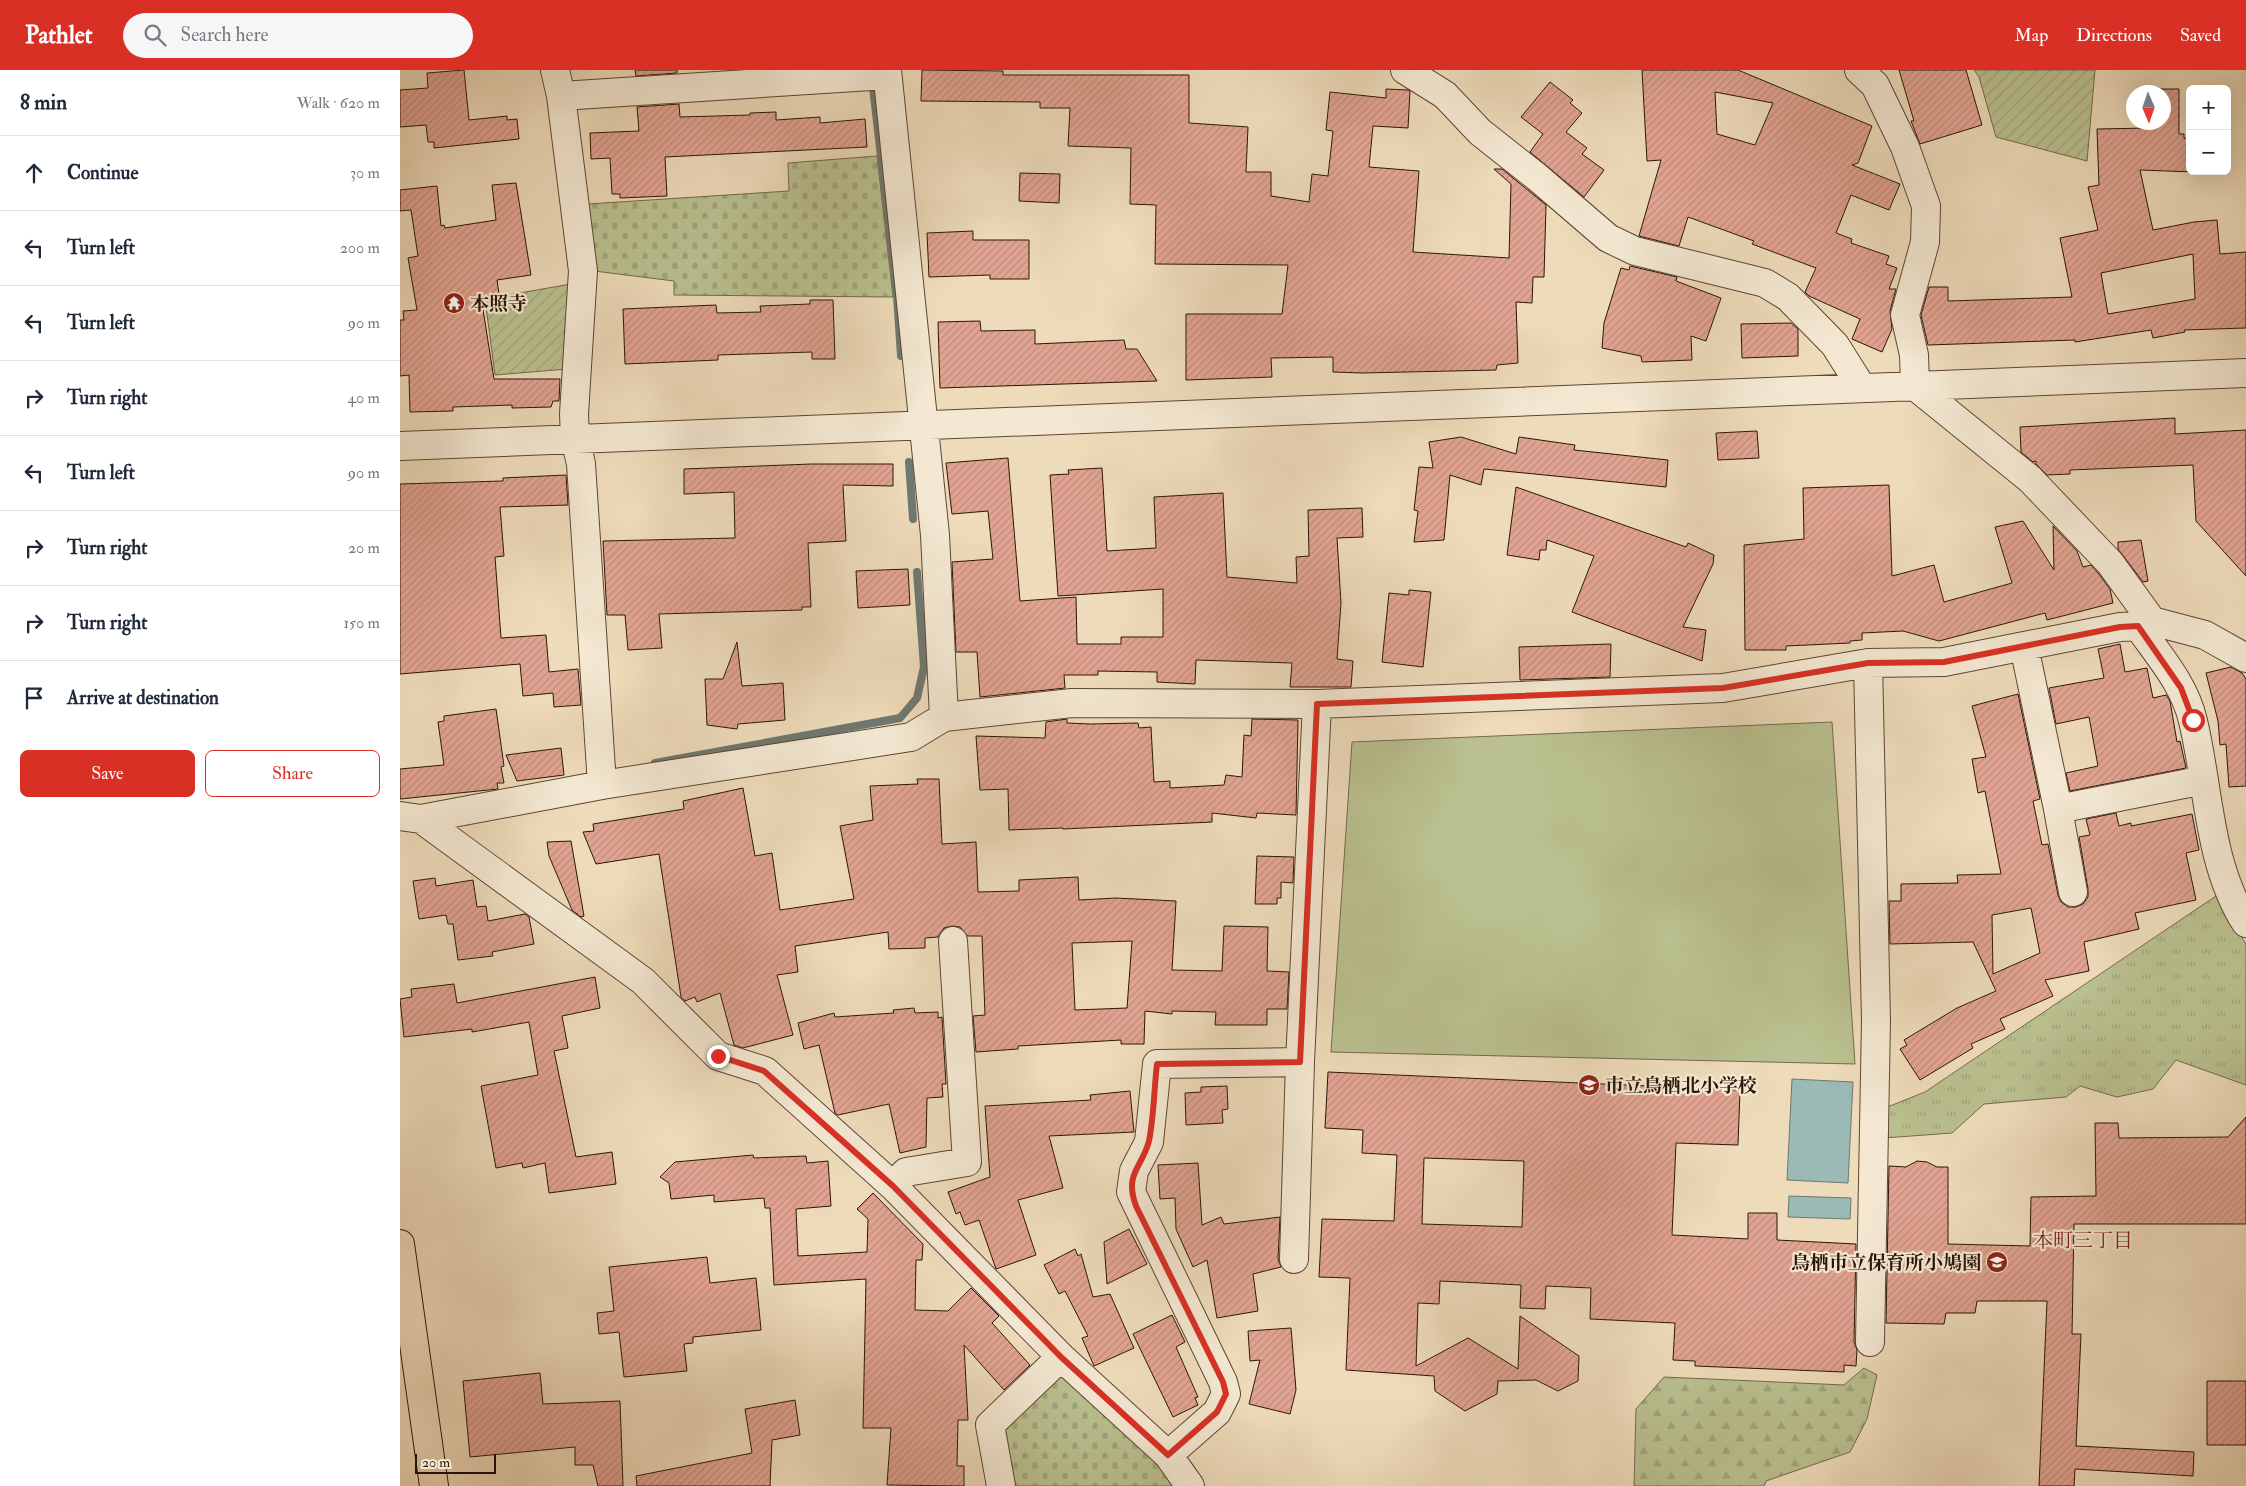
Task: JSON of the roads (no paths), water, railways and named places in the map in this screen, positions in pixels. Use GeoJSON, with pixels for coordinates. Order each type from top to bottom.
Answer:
{"type":"FeatureCollection","features":[{"type":"Feature","properties":{"kind":"main road"},"geometry":{"type":"LineString","coordinates":[[400,1244],[434,1486]]}},
{"type":"Feature","properties":{"kind":"street"},"geometry":{"type":"LineString","coordinates":[[555,70],[561,96],[583,271],[574,414],[575,438],[581,464],[602,785]]}},
{"type":"Feature","properties":{"kind":"street"},"geometry":{"type":"LineString","coordinates":[[1406,70],[1445,95],[1480,132],[1538,177],[1608,238],[1635,251],[1765,283],[1788,297],[1835,345],[1862,388]]}},
{"type":"Feature","properties":{"kind":"street"},"geometry":{"type":"LineString","coordinates":[[1858,70],[1875,85],[1905,147],[1926,206],[1925,242],[1905,315],[1914,355],[1915,386],[2030,479],[2110,563],[2181,688],[2193,720],[2223,874],[2246,923]]}},
{"type":"Feature","properties":{"kind":"street"},"geometry":{"type":"LineString","coordinates":[[561,96],[887,72],[925,425],[934,535],[944,717]]}},
{"type":"Feature","properties":{"kind":"street"},"geometry":{"type":"LineString","coordinates":[[400,446],[2246,373]]}},
{"type":"Feature","properties":{"kind":"street"},"geometry":{"type":"LineString","coordinates":[[410,817],[911,737],[944,717],[1072,703],[1317,704],[1723,688],[1868,663],[1944,662],[2120,627],[2145,624],[2205,635],[2246,658]]}},
{"type":"Feature","properties":{"kind":"street"},"geometry":{"type":"LineString","coordinates":[[2024,646],[2058,809],[2073,892]]}},
{"type":"Feature","properties":{"kind":"street"},"geometry":{"type":"LineString","coordinates":[[1868,663],[1876,1021],[1870,1342]]}},
{"type":"Feature","properties":{"kind":"street"},"geometry":{"type":"LineString","coordinates":[[1294,1259],[1300,1062],[1317,704]]}},
{"type":"Feature","properties":{"kind":"street"},"geometry":{"type":"LineString","coordinates":[[2058,809],[2204,780]]}},
{"type":"Feature","properties":{"kind":"street"},"geometry":{"type":"LineString","coordinates":[[410,817],[643,981],[718,1056],[764,1071],[893,1186],[1061,1357],[1168,1455],[1190,1486]]}},
{"type":"Feature","properties":{"kind":"street"},"geometry":{"type":"LineString","coordinates":[[893,1186],[906,1172],[967,1162],[953,941]]}},
{"type":"Feature","properties":{"kind":"street"},"geometry":{"type":"LineString","coordinates":[[1168,1455],[1217,1412],[1226,1394],[1223,1382],[1131,1192],[1134,1171],[1148,1142],[1157,1064],[1300,1062]]}},
{"type":"Feature","properties":{"kind":"street"},"geometry":{"type":"LineString","coordinates":[[1001,1486],[990,1425],[1061,1357]]}},
{"type":"Feature","properties":{"kind":"water"},"geometry":{"type":"Polygon","coordinates":[[[1792,1079],[1853,1082],[1848,1183],[1787,1180],[1792,1079]]]}},
{"type":"Feature","properties":{"kind":"water"},"geometry":{"type":"Polygon","coordinates":[[[1789,1196],[1851,1198],[1850,1219],[1788,1217],[1789,1196]]]}},
{"type":"Feature","properties":{"kind":"waterway"},"geometry":{"type":"LineString","coordinates":[[873,87],[897,296],[901,356]]}},
{"type":"Feature","properties":{"kind":"waterway"},"geometry":{"type":"LineString","coordinates":[[909,462],[913,519]]}},
{"type":"Feature","properties":{"kind":"waterway"},"geometry":{"type":"LineString","coordinates":[[655,763],[900,718],[917,698],[924,667],[917,572]]}},
{"type":"Feature","properties":{"kind":"place","name":"本照寺"},"geometry":{"type":"Point","coordinates":[454,303]}},
{"type":"Feature","properties":{"kind":"place","name":"市立鳥栖北小学校"},"geometry":{"type":"Point","coordinates":[1589,1085]}},
{"type":"Feature","properties":{"kind":"place","name":"鳥栖市立保育所小鳩園"},"geometry":{"type":"Point","coordinates":[1997,1262]}},
{"type":"Feature","properties":{"kind":"district","name":"本町三丁目"},"geometry":{"type":"Point","coordinates":[2083,1240]}}]}
